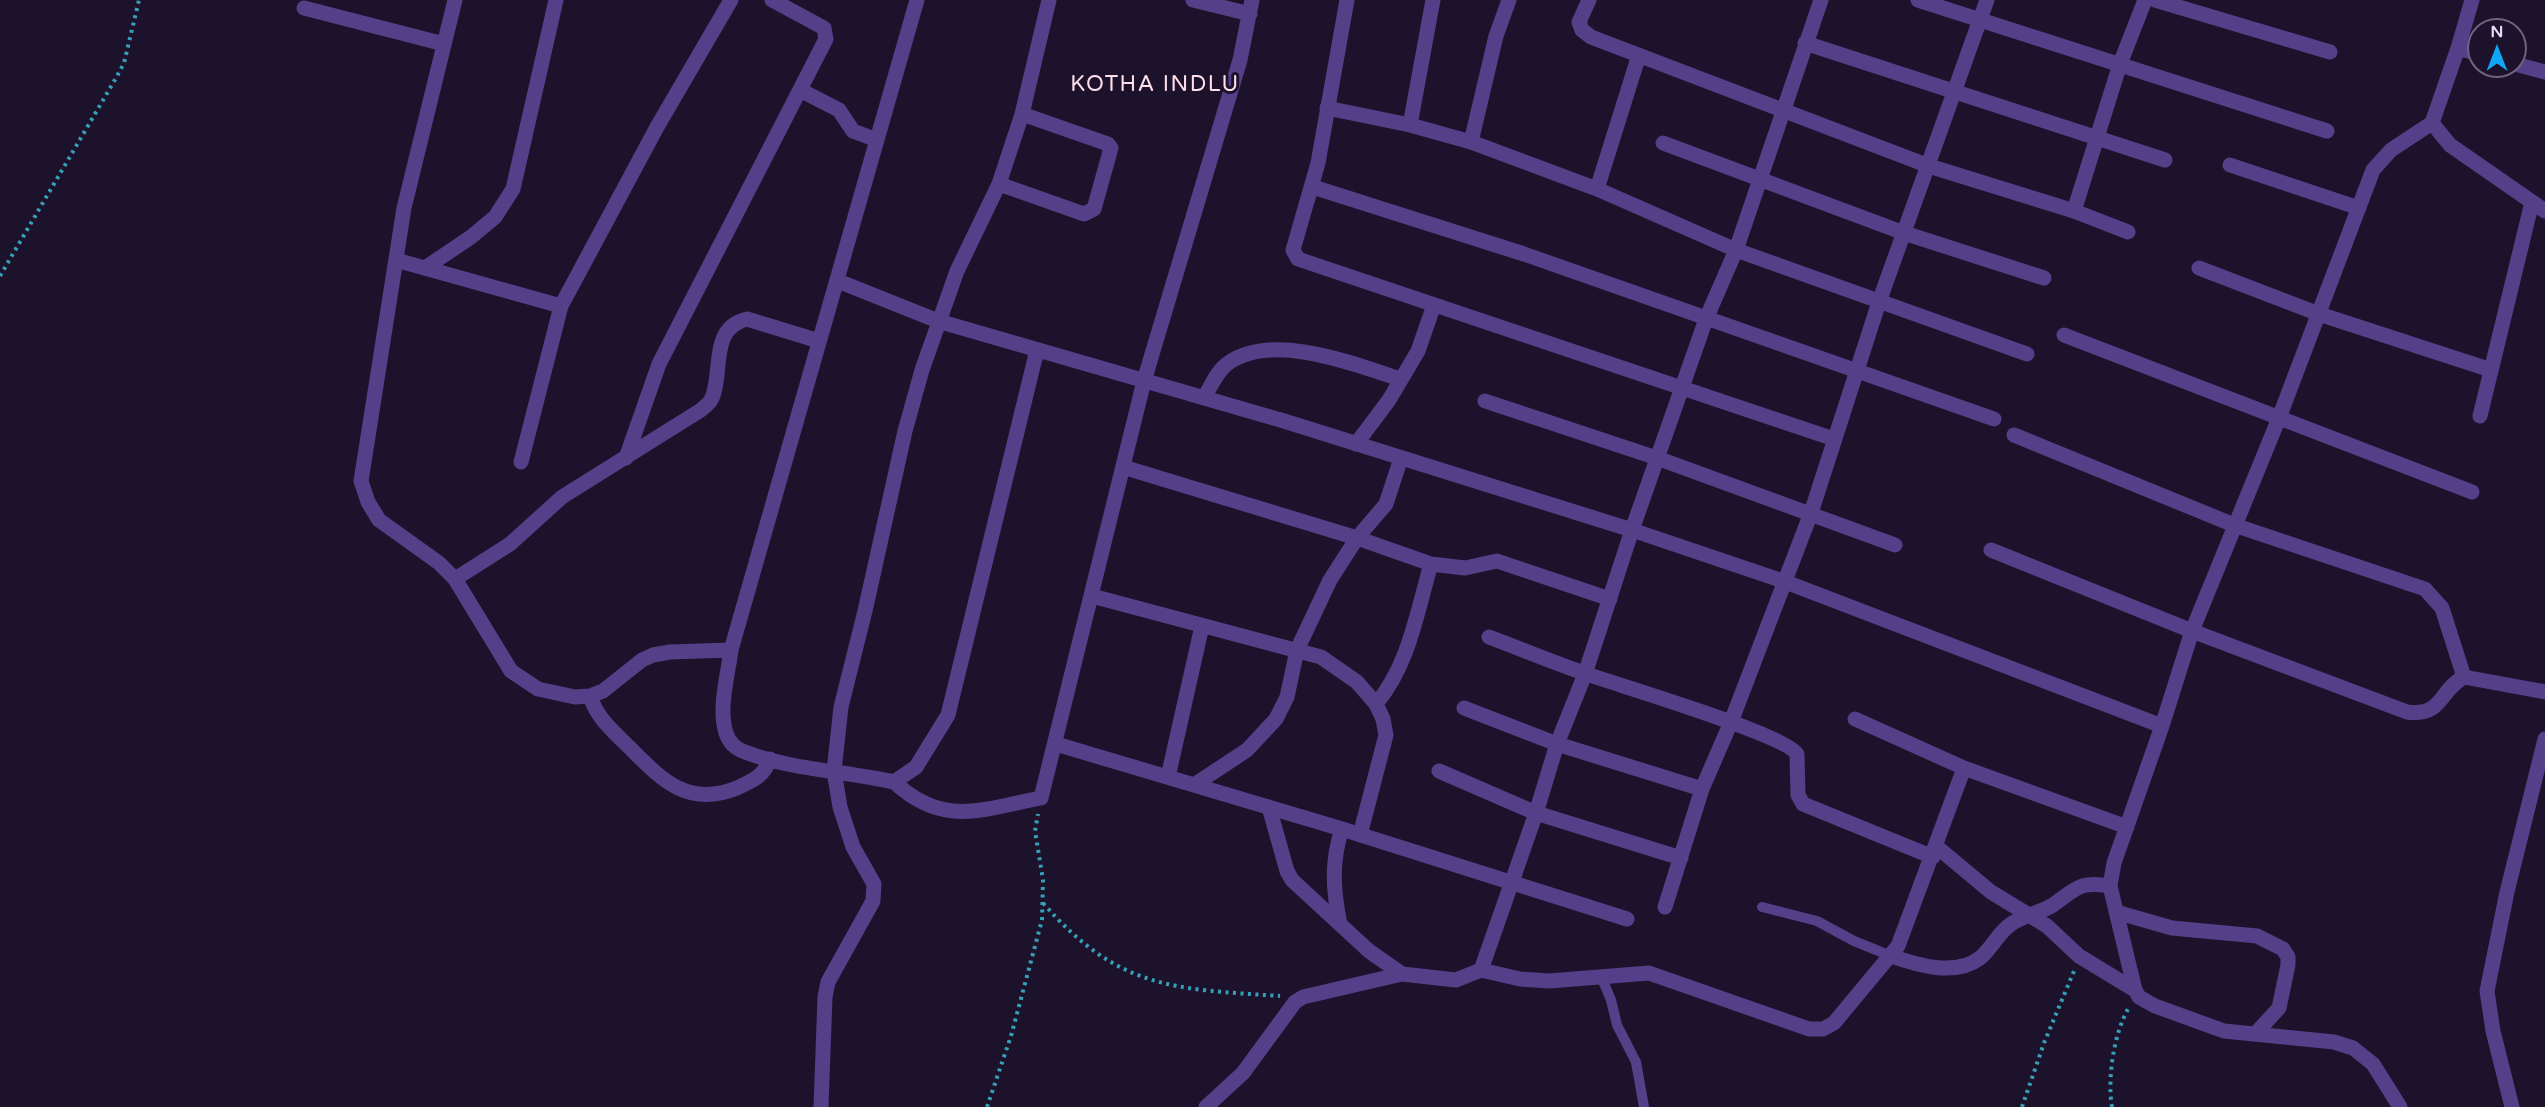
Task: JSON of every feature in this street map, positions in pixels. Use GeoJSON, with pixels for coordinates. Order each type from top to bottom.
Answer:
{"type":"FeatureCollection","features":[{"type":"Feature","properties":{"kind":"street"},"geometry":{"type":"LineString","coordinates":[[455,0],[415,155],[396,260],[361,481],[368,502],[380,520],[439,563],[455,579],[511,671],[538,689],[575,697],[590,696],[603,691],[642,660],[653,655],[670,652],[731,650]]}},
{"type":"Feature","properties":{"kind":"street"},"geometry":{"type":"LineString","coordinates":[[425,268],[471,237],[495,217],[513,189],[556,0]]}},
{"type":"Feature","properties":{"kind":"street"},"geometry":{"type":"LineString","coordinates":[[520,462],[561,306],[657,127],[731,0]]}},
{"type":"Feature","properties":{"kind":"street"},"geometry":{"type":"LineString","coordinates":[[626,458],[659,364],[826,39],[824,28],[772,0]]}},
{"type":"Feature","properties":{"kind":"street"},"geometry":{"type":"LineString","coordinates":[[917,0],[731,650],[724,699],[726,732],[731,743],[743,752],[894,782],[911,798],[951,813],[1041,798],[1144,381],[1222,120],[1251,7],[1193,0]]}},
{"type":"Feature","properties":{"kind":"street"},"geometry":{"type":"LineString","coordinates":[[821,1107],[825,997],[828,982],[874,893],[870,876],[853,847],[846,828],[834,771],[841,707],[866,611],[905,431],[938,321],[971,240],[999,184],[1022,114],[1049,0]]}},
{"type":"Feature","properties":{"kind":"street"},"geometry":{"type":"LineString","coordinates":[[1347,0],[1313,188],[1293,250],[1298,260],[1834,439]]}},
{"type":"Feature","properties":{"kind":"street"},"geometry":{"type":"LineString","coordinates":[[1410,125],[1433,0]]}},
{"type":"Feature","properties":{"kind":"street"},"geometry":{"type":"LineString","coordinates":[[1471,142],[1496,36],[1509,0]]}},
{"type":"Feature","properties":{"kind":"street"},"geometry":{"type":"LineString","coordinates":[[1589,0],[1580,22],[1582,30],[1591,37],[1929,166],[2074,211],[2128,232]]}},
{"type":"Feature","properties":{"kind":"street"},"geometry":{"type":"LineString","coordinates":[[1481,970],[1536,813],[1557,744],[1585,674],[1657,458],[1706,319],[1736,250],[1821,0]]}},
{"type":"Feature","properties":{"kind":"street"},"geometry":{"type":"LineString","coordinates":[[1918,0],[2327,131]]}},
{"type":"Feature","properties":{"kind":"street"},"geometry":{"type":"LineString","coordinates":[[1665,907],[1702,789],[1731,722],[1810,513],[1879,302],[1987,0]]}},
{"type":"Feature","properties":{"kind":"street"},"geometry":{"type":"LineString","coordinates":[[2074,211],[2120,64],[2145,0]]}},
{"type":"Feature","properties":{"kind":"street"},"geometry":{"type":"LineString","coordinates":[[2154,0],[2330,52]]}},
{"type":"Feature","properties":{"kind":"street"},"geometry":{"type":"LineString","coordinates":[[2137,993],[2110,886],[2114,863],[2162,726],[2192,631],[2279,418],[2373,170],[2391,150],[2432,123],[2472,0]]}},
{"type":"Feature","properties":{"kind":"street"},"geometry":{"type":"LineString","coordinates":[[304,8],[444,44]]}},
{"type":"Feature","properties":{"kind":"street"},"geometry":{"type":"LineString","coordinates":[[1805,43],[2165,160]]}},
{"type":"Feature","properties":{"kind":"street"},"geometry":{"type":"LineString","coordinates":[[2458,48],[2467,51]]}},
{"type":"Feature","properties":{"kind":"street"},"geometry":{"type":"LineString","coordinates":[[1597,189],[1639,55]]}},
{"type":"Feature","properties":{"kind":"street"},"geometry":{"type":"LineString","coordinates":[[2527,67],[2545,72]]}},
{"type":"Feature","properties":{"kind":"street"},"geometry":{"type":"LineString","coordinates":[[800,90],[839,110],[853,131],[877,140]]}},
{"type":"Feature","properties":{"kind":"street"},"geometry":{"type":"LineString","coordinates":[[1327,108],[1410,125],[1471,142],[1597,189],[1736,250],[2027,354]]}},
{"type":"Feature","properties":{"kind":"street"},"geometry":{"type":"LineString","coordinates":[[999,184],[1084,214],[1094,209],[1111,148],[1108,144],[1022,114]]}},
{"type":"Feature","properties":{"kind":"street"},"geometry":{"type":"LineString","coordinates":[[2432,123],[2450,145],[2545,212]]}},
{"type":"Feature","properties":{"kind":"street"},"geometry":{"type":"LineString","coordinates":[[1664,143],[1905,232],[2044,278]]}},
{"type":"Feature","properties":{"kind":"street"},"geometry":{"type":"LineString","coordinates":[[2230,165],[2359,208]]}},
{"type":"Feature","properties":{"kind":"street"},"geometry":{"type":"LineString","coordinates":[[1313,188],[1524,254],[1994,419]]}},
{"type":"Feature","properties":{"kind":"street"},"geometry":{"type":"LineString","coordinates":[[2480,416],[2532,202]]}},
{"type":"Feature","properties":{"kind":"street"},"geometry":{"type":"LineString","coordinates":[[396,260],[561,306]]}},
{"type":"Feature","properties":{"kind":"street"},"geometry":{"type":"LineString","coordinates":[[2199,268],[2319,314],[2491,370]]}},
{"type":"Feature","properties":{"kind":"street"},"geometry":{"type":"LineString","coordinates":[[838,281],[938,321],[1204,398],[1632,530],[1783,581],[2162,726]]}},
{"type":"Feature","properties":{"kind":"street"},"geometry":{"type":"LineString","coordinates":[[1356,444],[1389,400],[1418,351],[1434,305]]}},
{"type":"Feature","properties":{"kind":"street"},"geometry":{"type":"LineString","coordinates":[[455,579],[510,544],[562,497],[701,410],[710,401],[717,358],[729,328],[736,322],[747,319],[819,341]]}},
{"type":"Feature","properties":{"kind":"street"},"geometry":{"type":"LineString","coordinates":[[2064,335],[2472,492]]}},
{"type":"Feature","properties":{"kind":"street"},"geometry":{"type":"LineString","coordinates":[[894,782],[916,767],[948,715],[1037,350]]}},
{"type":"Feature","properties":{"kind":"street"},"geometry":{"type":"LineString","coordinates":[[1204,398],[1225,365],[1238,357],[1266,351],[1291,350],[1325,355],[1400,379]]}},
{"type":"Feature","properties":{"kind":"street"},"geometry":{"type":"LineString","coordinates":[[1485,401],[1657,458],[1896,545]]}},
{"type":"Feature","properties":{"kind":"street"},"geometry":{"type":"LineString","coordinates":[[2014,435],[2234,525],[2425,589],[2442,609],[2464,677]]}},
{"type":"Feature","properties":{"kind":"street"},"geometry":{"type":"LineString","coordinates":[[1194,785],[1247,750],[1276,719],[1287,697],[1297,650],[1330,580],[1357,538],[1386,504],[1401,458]]}},
{"type":"Feature","properties":{"kind":"street"},"geometry":{"type":"LineString","coordinates":[[1123,467],[1357,538],[1431,564],[1465,568],[1497,561],[1610,599]]}},
{"type":"Feature","properties":{"kind":"street"},"geometry":{"type":"LineString","coordinates":[[1991,550],[2192,631],[2407,712],[2426,712],[2438,705],[2456,681],[2464,677],[2545,692]]}},
{"type":"Feature","properties":{"kind":"street"},"geometry":{"type":"LineString","coordinates":[[1376,704],[1389,689],[1403,661],[1431,564]]}},
{"type":"Feature","properties":{"kind":"street"},"geometry":{"type":"LineString","coordinates":[[1092,596],[1321,657],[1338,668],[1376,704],[1383,719],[1386,735],[1360,835]]}},
{"type":"Feature","properties":{"kind":"street"},"geometry":{"type":"LineString","coordinates":[[1168,777],[1202,626]]}},
{"type":"Feature","properties":{"kind":"street"},"geometry":{"type":"LineString","coordinates":[[1490,637],[1585,674],[1731,722],[1795,750],[1798,795],[1803,804],[1935,852],[1991,892],[2048,926],[2079,956],[2155,1006],[2224,1031],[2334,1042],[2353,1048],[2373,1064],[2400,1107]]}},
{"type":"Feature","properties":{"kind":"street"},"geometry":{"type":"LineString","coordinates":[[590,696],[599,718],[662,779],[676,788],[707,795],[727,792],[758,779],[770,759]]}},
{"type":"Feature","properties":{"kind":"street"},"geometry":{"type":"LineString","coordinates":[[1464,708],[1557,744],[1702,789]]}},
{"type":"Feature","properties":{"kind":"street"},"geometry":{"type":"LineString","coordinates":[[1855,719],[1964,768],[2127,827]]}},
{"type":"Feature","properties":{"kind":"street"},"geometry":{"type":"LineString","coordinates":[[2512,1107],[2493,1031],[2487,992],[2506,892],[2545,740]]}},
{"type":"Feature","properties":{"kind":"street"},"geometry":{"type":"LineString","coordinates":[[1056,744],[1342,829],[1511,884],[1627,918]]}},
{"type":"Feature","properties":{"kind":"street"},"geometry":{"type":"LineString","coordinates":[[1206,1107],[1243,1073],[1295,1002],[1303,997],[1402,974],[1456,980],[1481,970],[1520,979],[1549,981],[1649,973],[1665,976],[1809,1029],[1823,1029],[1834,1023],[1898,946],[1935,852],[1964,768]]}},
{"type":"Feature","properties":{"kind":"street"},"geometry":{"type":"LineString","coordinates":[[1439,771],[1536,813],[1682,858]]}},
{"type":"Feature","properties":{"kind":"street"},"geometry":{"type":"LineString","coordinates":[[1269,807],[1284,863],[1292,880],[1340,924],[1402,974]]}},
{"type":"Feature","properties":{"kind":"street"},"geometry":{"type":"LineString","coordinates":[[1340,924],[1334,893],[1333,871],[1336,848],[1342,829]]}},
{"type":"Feature","properties":{"kind":"street"},"geometry":{"type":"LineString","coordinates":[[1892,956],[1919,966],[1970,964],[1981,957],[2003,930],[2051,906],[2080,885],[2091,883],[2110,886]]}},
{"type":"Feature","properties":{"kind":"street"},"geometry":{"type":"LineString","coordinates":[[2116,912],[2172,928],[2258,936],[2283,949],[2288,957],[2288,965],[2278,1008],[2256,1033]]}},
{"type":"Feature","properties":{"kind":"lane"},"geometry":{"type":"LineString","coordinates":[[1762,907],[1817,921],[1854,941],[1892,956]]}},
{"type":"Feature","properties":{"kind":"lane"},"geometry":{"type":"LineString","coordinates":[[1601,976],[1611,1000],[1617,1025],[1636,1062],[1644,1107]]}},
{"type":"Feature","properties":{"kind":"path"},"geometry":{"type":"LineString","coordinates":[[0,276],[124,63],[139,0]]}},
{"type":"Feature","properties":{"kind":"path"},"geometry":{"type":"LineString","coordinates":[[987,1107],[1027,979],[1042,920],[1043,880],[1035,831],[1041,798]]}},
{"type":"Feature","properties":{"kind":"path"},"geometry":{"type":"LineString","coordinates":[[1043,902],[1084,945],[1126,972],[1143,979],[1219,992],[1303,997]]}},
{"type":"Feature","properties":{"kind":"path"},"geometry":{"type":"LineString","coordinates":[[2022,1107],[2044,1043],[2069,986],[2079,956]]}},
{"type":"Feature","properties":{"kind":"path"},"geometry":{"type":"LineString","coordinates":[[2112,1107],[2114,1047],[2121,1022],[2137,993]]}},
{"type":"Feature","properties":{"kind":"district","name":"KOTHA INDLU"},"geometry":{"type":"Point","coordinates":[1155,85]}}]}
